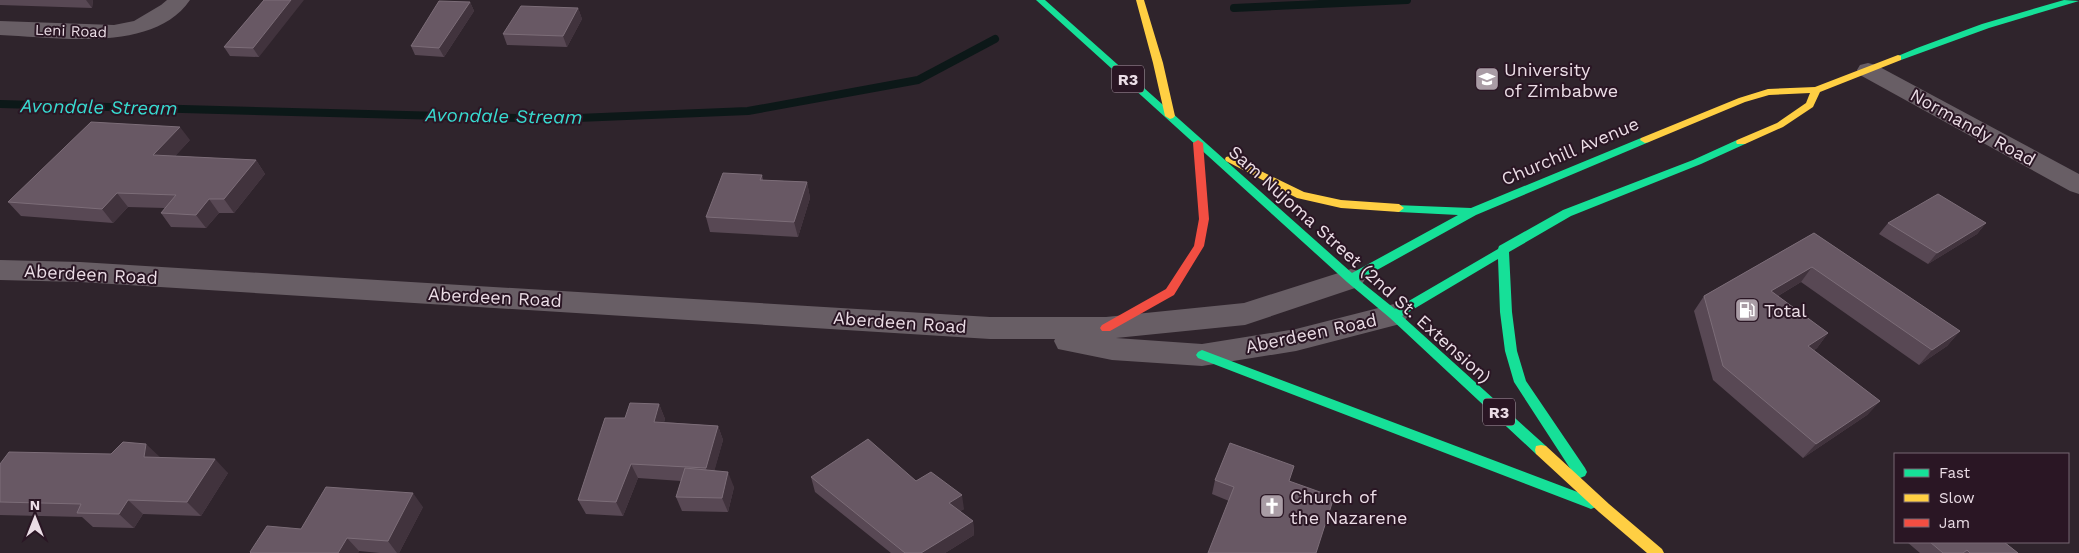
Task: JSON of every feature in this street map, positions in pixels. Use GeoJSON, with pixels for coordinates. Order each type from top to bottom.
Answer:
{"type":"FeatureCollection","features":[{"type":"Feature","properties":{"kind":"main road","name":"Sam Nujoma Street (2nd St. Extension)"},"geometry":{"type":"LineString","coordinates":[[1040,0],[1198,143],[1394,315],[1604,508],[1657,553]]}},
{"type":"Feature","properties":{"kind":"main road"},"geometry":{"type":"LineString","coordinates":[[1140,0],[1170,116]]}},
{"type":"Feature","properties":{"kind":"main road","name":"Churchill Avenue"},"geometry":{"type":"LineString","coordinates":[[1351,279],[1472,212],[1742,100],[1768,92],[1816,90],[1968,31],[2044,7],[2075,0]]}},
{"type":"Feature","properties":{"kind":"main road"},"geometry":{"type":"LineString","coordinates":[[1394,315],[1567,213],[1697,162],[1780,125],[1810,105],[1816,90]]}},
{"type":"Feature","properties":{"kind":"main road"},"geometry":{"type":"LineString","coordinates":[[1198,143],[1301,195],[1341,204],[1472,212]]}},
{"type":"Feature","properties":{"kind":"main road"},"geometry":{"type":"LineString","coordinates":[[1106,328],[1170,292],[1199,246],[1204,219],[1198,143]]}},
{"type":"Feature","properties":{"kind":"main road"},"geometry":{"type":"LineString","coordinates":[[1503,249],[1506,312],[1512,350],[1520,382],[1604,508]]}},
{"type":"Feature","properties":{"kind":"main road"},"geometry":{"type":"LineString","coordinates":[[1202,355],[1604,508]]}},
{"type":"Feature","properties":{"kind":"street","name":"Leni Road"},"geometry":{"type":"LineString","coordinates":[[0,28],[114,32],[141,26],[169,10],[179,0]]}},
{"type":"Feature","properties":{"kind":"street","name":"Normandy Road"},"geometry":{"type":"LineString","coordinates":[[1868,70],[2079,185]]}},
{"type":"Feature","properties":{"kind":"street","name":"Aberdeen Road"},"geometry":{"type":"LineString","coordinates":[[0,270],[80,272],[990,328],[1106,328],[1246,314],[1351,279]]}},
{"type":"Feature","properties":{"kind":"street","name":"Aberdeen Road"},"geometry":{"type":"LineString","coordinates":[[990,328],[1112,348],[1202,355],[1296,340],[1394,315]]}},
{"type":"Feature","properties":{"kind":"building"},"geometry":{"type":"Polygon","coordinates":[[[264,0],[291,0],[253,48],[224,47],[264,0]]]}},
{"type":"Feature","properties":{"kind":"building"},"geometry":{"type":"Polygon","coordinates":[[[439,1],[470,2],[439,48],[411,46],[439,1]]]}},
{"type":"Feature","properties":{"kind":"building"},"geometry":{"type":"Polygon","coordinates":[[[521,6],[578,8],[563,36],[503,34],[521,6]]]}},
{"type":"Feature","properties":{"kind":"building"},"geometry":{"type":"Polygon","coordinates":[[[91,122],[180,127],[153,155],[256,160],[224,199],[209,199],[196,215],[161,213],[176,195],[117,193],[102,209],[8,202],[91,122]]]}},
{"type":"Feature","properties":{"kind":"building"},"geometry":{"type":"Polygon","coordinates":[[[723,173],[762,175],[760,180],[807,182],[794,222],[706,217],[723,173]]]}},
{"type":"Feature","properties":{"kind":"building"},"geometry":{"type":"Polygon","coordinates":[[[1938,194],[1986,223],[1937,253],[1888,223],[1938,194]]]}},
{"type":"Feature","properties":{"kind":"building"},"geometry":{"type":"Polygon","coordinates":[[[1814,233],[1960,331],[1932,350],[1812,267],[1771,291],[1828,333],[1808,346],[1880,401],[1816,444],[1723,366],[1704,296],[1814,233]]]}},
{"type":"Feature","properties":{"kind":"building"},"geometry":{"type":"Polygon","coordinates":[[[630,403],[659,404],[654,422],[718,426],[706,468],[631,464],[616,502],[578,500],[605,418],[625,418],[630,403]]]}},
{"type":"Feature","properties":{"kind":"building"},"geometry":{"type":"Polygon","coordinates":[[[868,439],[916,481],[931,472],[962,495],[949,503],[973,521],[921,553],[905,553],[811,477],[868,439]]]}},
{"type":"Feature","properties":{"kind":"building"},"geometry":{"type":"Polygon","coordinates":[[[123,442],[146,444],[144,457],[215,459],[187,502],[128,500],[119,514],[77,513],[81,504],[0,502],[0,464],[9,452],[111,454],[123,442]]]}},
{"type":"Feature","properties":{"kind":"building","name":"Church of the Nazarene"},"geometry":{"type":"Polygon","coordinates":[[[1230,443],[1294,466],[1289,481],[1334,497],[1316,553],[1208,553],[1234,487],[1215,480],[1230,443]]]}},
{"type":"Feature","properties":{"kind":"building"},"geometry":{"type":"Polygon","coordinates":[[[685,468],[728,472],[722,498],[676,497],[685,468]]]}},
{"type":"Feature","properties":{"kind":"building"},"geometry":{"type":"Polygon","coordinates":[[[326,487],[413,493],[388,541],[347,538],[338,553],[250,552],[267,526],[301,529],[326,487]]]}},
{"type":"Feature","properties":{"kind":"building"},"geometry":{"type":"Polygon","coordinates":[[[1931,543],[2005,543],[2018,553],[1970,553],[1967,550],[1963,553],[1943,553],[1931,543]]]}},
{"type":"Feature","properties":{"kind":"waterway","name":"Avondale Stream"},"geometry":{"type":"LineString","coordinates":[[1234,8],[1407,0]]}},
{"type":"Feature","properties":{"kind":"waterway","name":"Avondale Stream"},"geometry":{"type":"LineString","coordinates":[[0,104],[553,119],[748,111],[918,80],[995,39]]}},
{"type":"Feature","properties":{"kind":"traffic: fast"},"geometry":{"type":"LineString","coordinates":[[1040,0],[1351,279],[1394,315],[1541,450]]}},
{"type":"Feature","properties":{"kind":"traffic: fast"},"geometry":{"type":"LineString","coordinates":[[1898,58],[1985,26],[2075,0]]}},
{"type":"Feature","properties":{"kind":"traffic: fast"},"geometry":{"type":"LineString","coordinates":[[1351,279],[1472,212],[1645,140]]}},
{"type":"Feature","properties":{"kind":"traffic: fast"},"geometry":{"type":"LineString","coordinates":[[1394,315],[1567,213],[1697,162],[1741,142]]}},
{"type":"Feature","properties":{"kind":"traffic: fast"},"geometry":{"type":"LineString","coordinates":[[1399,208],[1472,212]]}},
{"type":"Feature","properties":{"kind":"traffic: fast"},"geometry":{"type":"LineString","coordinates":[[1503,249],[1506,312],[1511,351],[1520,382],[1580,472]]}},
{"type":"Feature","properties":{"kind":"traffic: fast"},"geometry":{"type":"LineString","coordinates":[[1202,355],[1591,503]]}},
{"type":"Feature","properties":{"kind":"traffic: slow"},"geometry":{"type":"LineString","coordinates":[[1140,0],[1158,63],[1170,116]]}},
{"type":"Feature","properties":{"kind":"traffic: slow"},"geometry":{"type":"LineString","coordinates":[[1645,140],[1742,100],[1768,92],[1816,90],[1898,58]]}},
{"type":"Feature","properties":{"kind":"traffic: slow"},"geometry":{"type":"LineString","coordinates":[[1741,142],[1780,125],[1810,105],[1816,90]]}},
{"type":"Feature","properties":{"kind":"traffic: slow"},"geometry":{"type":"LineString","coordinates":[[1230,159],[1301,195],[1341,204],[1399,208]]}},
{"type":"Feature","properties":{"kind":"traffic: slow"},"geometry":{"type":"LineString","coordinates":[[1541,450],[1604,508],[1657,553]]}},
{"type":"Feature","properties":{"kind":"traffic: jam"},"geometry":{"type":"LineString","coordinates":[[1106,328],[1170,292],[1199,246],[1204,219],[1198,143]]}},
{"type":"Feature","properties":{"kind":"place","name":"University of Zimbabwe"},"geometry":{"type":"Point","coordinates":[1487,79]}},
{"type":"Feature","properties":{"kind":"place","name":"Total"},"geometry":{"type":"Point","coordinates":[1747,310]}},
{"type":"Feature","properties":{"kind":"place","name":"Church of the Nazarene"},"geometry":{"type":"Point","coordinates":[1272,506]}}]}
